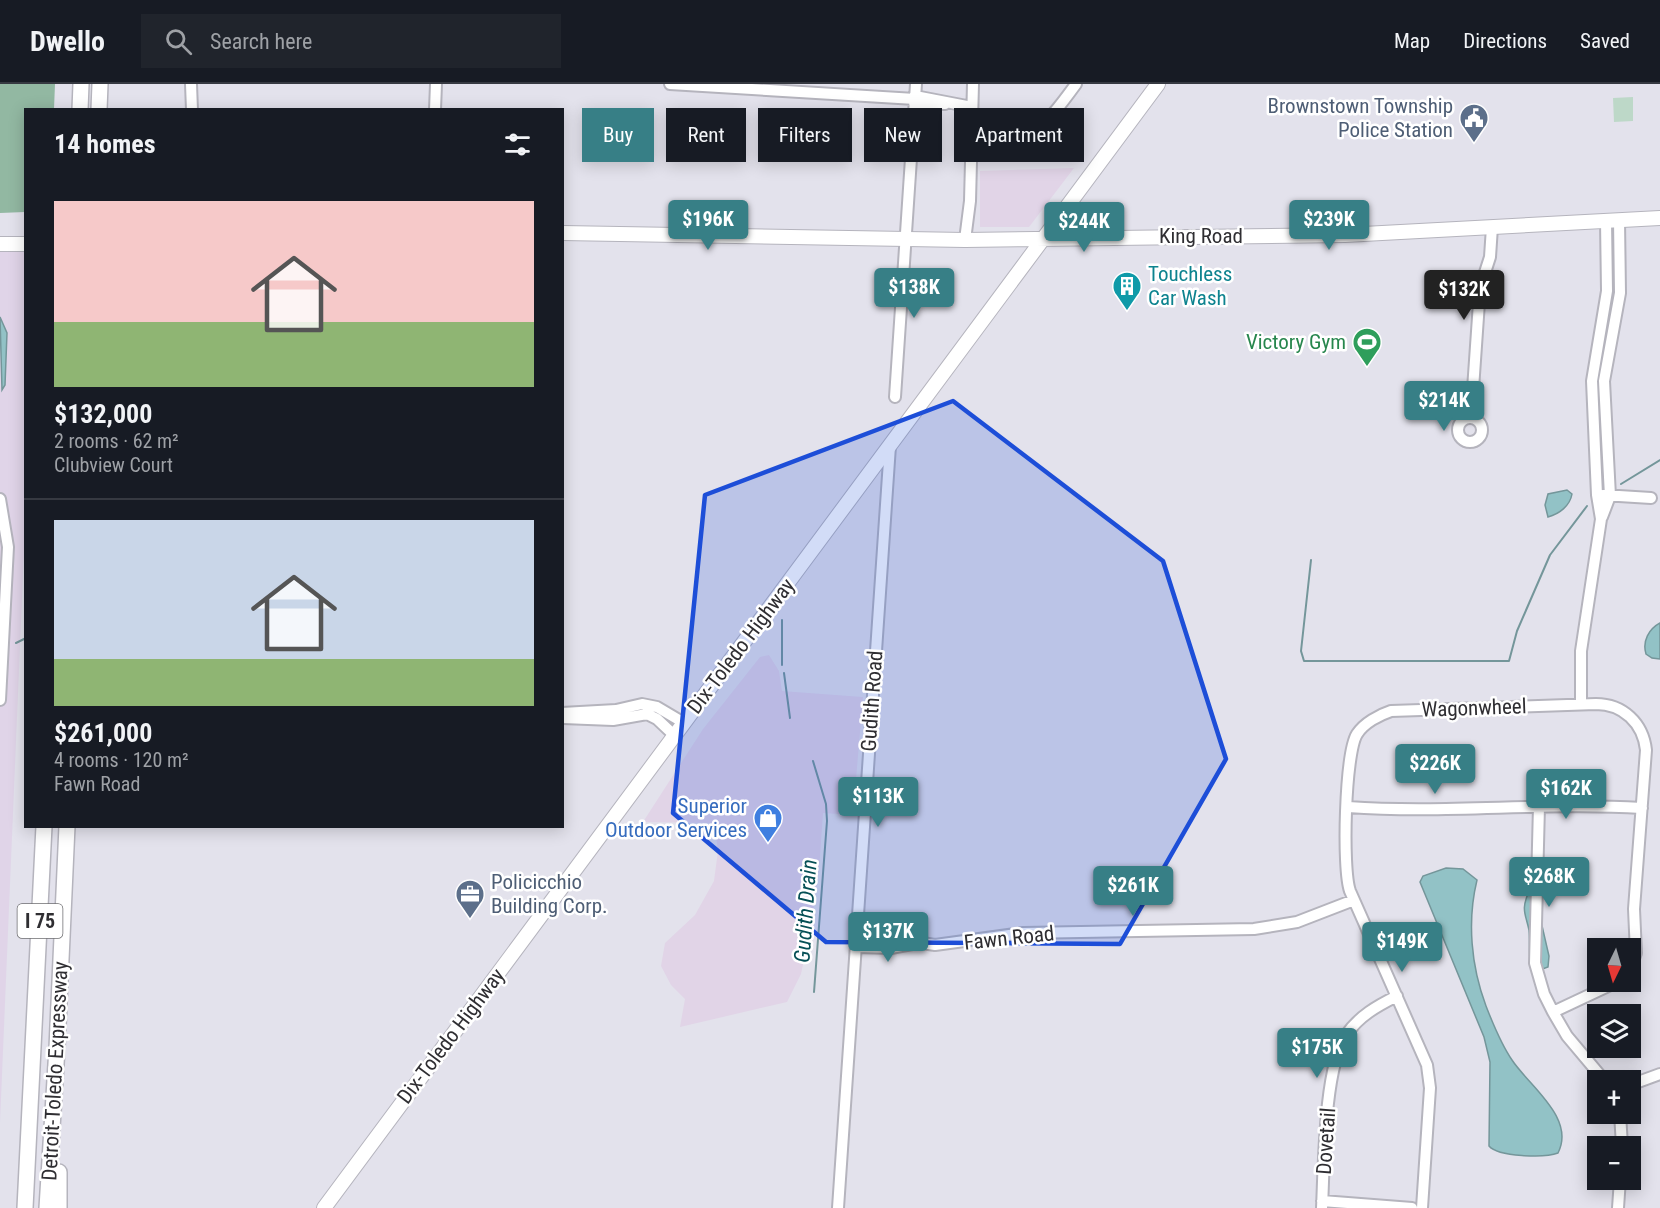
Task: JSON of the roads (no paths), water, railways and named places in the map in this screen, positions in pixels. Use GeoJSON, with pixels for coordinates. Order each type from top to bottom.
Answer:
{"type":"FeatureCollection","features":[{"type":"Feature","properties":{"kind":"highway"},"geometry":{"type":"LineString","coordinates":[[80,108],[81,84]]}},
{"type":"Feature","properties":{"kind":"highway"},"geometry":{"type":"LineString","coordinates":[[99,108],[100,84]]}},
{"type":"Feature","properties":{"kind":"highway","name":"Detroit-Toledo Expressway"},"geometry":{"type":"LineString","coordinates":[[26,1208],[45,828]]}},
{"type":"Feature","properties":{"kind":"highway","name":"Detroit-Toledo Expressway"},"geometry":{"type":"LineString","coordinates":[[46,1208],[57,1048],[67,828]]}},
{"type":"Feature","properties":{"kind":"highway"},"geometry":{"type":"LineString","coordinates":[[57,1048],[60,1076],[59,1208]]}},
{"type":"Feature","properties":{"kind":"highway"},"geometry":{"type":"LineString","coordinates":[[16,1208],[23,1113],[32,1068]]}},
{"type":"Feature","properties":{"kind":"main road","name":"Dix-Toledo Highway"},"geometry":{"type":"LineString","coordinates":[[324,1208],[1158,84]]}},
{"type":"Feature","properties":{"kind":"main road","name":"King Road"},"geometry":{"type":"LineString","coordinates":[[564,233],[905,240],[1339,235],[1660,218]]}},
{"type":"Feature","properties":{"kind":"main road"},"geometry":{"type":"LineString","coordinates":[[0,244],[24,244]]}},
{"type":"Feature","properties":{"kind":"street"},"geometry":{"type":"LineString","coordinates":[[190,84],[192,108]]}},
{"type":"Feature","properties":{"kind":"street"},"geometry":{"type":"LineString","coordinates":[[435,108],[436,84]]}},
{"type":"Feature","properties":{"kind":"street"},"geometry":{"type":"LineString","coordinates":[[670,84],[915,99],[941,106],[948,103],[972,107],[973,84]]}},
{"type":"Feature","properties":{"kind":"street"},"geometry":{"type":"LineString","coordinates":[[895,397],[916,84]]}},
{"type":"Feature","properties":{"kind":"street"},"geometry":{"type":"LineString","coordinates":[[1058,108],[1076,84]]}},
{"type":"Feature","properties":{"kind":"street"},"geometry":{"type":"LineString","coordinates":[[965,240],[970,201],[971,162]]}},
{"type":"Feature","properties":{"kind":"street"},"geometry":{"type":"LineString","coordinates":[[1601,519],[1597,495],[1592,381],[1607,291],[1612,221]]}},
{"type":"Feature","properties":{"kind":"street"},"geometry":{"type":"LineString","coordinates":[[1581,704],[1581,651],[1601,519],[1610,496],[1604,381],[1620,293],[1612,221]]}},
{"type":"Feature","properties":{"kind":"street"},"geometry":{"type":"LineString","coordinates":[[1471,418],[1480,288],[1490,257],[1492,227]]}},
{"type":"Feature","properties":{"kind":"street"},"geometry":{"type":"LineString","coordinates":[[1607,291],[1620,293]]}},
{"type":"Feature","properties":{"kind":"street"},"geometry":{"type":"LineString","coordinates":[[1596,354],[1608,357]]}},
{"type":"Feature","properties":{"kind":"street"},"geometry":{"type":"LineString","coordinates":[[1593,419],[1605,418]]}},
{"type":"Feature","properties":{"kind":"street","name":"Gudith Road"},"geometry":{"type":"LineString","coordinates":[[838,1208],[890,446]]}},
{"type":"Feature","properties":{"kind":"street"},"geometry":{"type":"LineString","coordinates":[[1597,495],[1651,498]]}},
{"type":"Feature","properties":{"kind":"street"},"geometry":{"type":"LineString","coordinates":[[0,499],[8,547],[0,700]]}},
{"type":"Feature","properties":{"kind":"street"},"geometry":{"type":"LineString","coordinates":[[616,715],[642,704],[684,723]]}},
{"type":"Feature","properties":{"kind":"street","name":"Wagonwheel"},"geometry":{"type":"LineString","coordinates":[[1348,807],[1353,747],[1358,732],[1372,720],[1391,711],[1581,704],[1608,705],[1623,711],[1641,732],[1646,750],[1634,909],[1635,938]]}},
{"type":"Feature","properties":{"kind":"street"},"geometry":{"type":"LineString","coordinates":[[564,713],[647,714],[657,719],[675,736]]}},
{"type":"Feature","properties":{"kind":"street"},"geometry":{"type":"LineString","coordinates":[[564,718],[587,715]]}},
{"type":"Feature","properties":{"kind":"street"},"geometry":{"type":"LineString","coordinates":[[1422,1208],[1430,1080],[1424,1056],[1354,900],[1345,865],[1348,807],[1397,811],[1592,805],[1642,808]]}},
{"type":"Feature","properties":{"kind":"street"},"geometry":{"type":"LineString","coordinates":[[1539,806],[1534,963],[1544,994],[1567,1036],[1595,1070]]}},
{"type":"Feature","properties":{"kind":"street","name":"Fawn Road"},"geometry":{"type":"LineString","coordinates":[[856,947],[891,948],[912,944],[950,944],[1023,933],[1254,929],[1297,922],[1354,900]]}},
{"type":"Feature","properties":{"kind":"street","name":"Fawn Road"},"geometry":{"type":"LineString","coordinates":[[858,933],[898,938],[912,944]]}},
{"type":"Feature","properties":{"kind":"street"},"geometry":{"type":"LineString","coordinates":[[1554,1012],[1596,992]]}},
{"type":"Feature","properties":{"kind":"street","name":"Dovetail"},"geometry":{"type":"LineString","coordinates":[[1322,1204],[1331,1081],[1338,1052],[1345,1037],[1358,1021],[1373,1009],[1397,996]]}},
{"type":"Feature","properties":{"kind":"street"},"geometry":{"type":"LineString","coordinates":[[1641,1081],[1660,1074]]}},
{"type":"Feature","properties":{"kind":"street"},"geometry":{"type":"LineString","coordinates":[[1618,1208],[1619,1190]]}},
{"type":"Feature","properties":{"kind":"street"},"geometry":{"type":"LineString","coordinates":[[1322,1204],[1412,1208]]}},
{"type":"Feature","properties":{"kind":"water"},"geometry":{"type":"Polygon","coordinates":[[[0,317],[7,333],[5,385],[2,390],[0,317]]]}},
{"type":"Feature","properties":{"kind":"water"},"geometry":{"type":"Polygon","coordinates":[[[1567,490],[1572,494],[1569,502],[1560,512],[1548,517],[1545,505],[1548,494],[1567,490]]]}},
{"type":"Feature","properties":{"kind":"water"},"geometry":{"type":"Polygon","coordinates":[[[1660,623],[1660,659],[1646,654],[1645,645],[1650,632],[1660,623]]]}},
{"type":"Feature","properties":{"kind":"water"},"geometry":{"type":"Polygon","coordinates":[[[1446,868],[1463,869],[1477,880],[1471,927],[1474,959],[1481,991],[1494,1027],[1508,1054],[1556,1115],[1561,1127],[1562,1140],[1558,1153],[1522,1156],[1494,1150],[1489,1146],[1490,1062],[1484,1037],[1420,882],[1423,876],[1446,868]]]}},
{"type":"Feature","properties":{"kind":"water"},"geometry":{"type":"Polygon","coordinates":[[[1529,891],[1534,891],[1549,956],[1548,967],[1540,970],[1530,960],[1529,930],[1524,907],[1529,891]]]}},
{"type":"Feature","properties":{"kind":"waterway"},"geometry":{"type":"LineString","coordinates":[[1621,484],[1660,460]]}},
{"type":"Feature","properties":{"kind":"waterway"},"geometry":{"type":"LineString","coordinates":[[1311,560],[1301,651],[1304,661],[1509,661],[1517,631],[1550,555],[1587,506]]}},
{"type":"Feature","properties":{"kind":"waterway","name":"Gudith Drain"},"geometry":{"type":"LineString","coordinates":[[782,620],[782,665]]}},
{"type":"Feature","properties":{"kind":"waterway","name":"Gudith Drain"},"geometry":{"type":"LineString","coordinates":[[16,643],[24,639]]}},
{"type":"Feature","properties":{"kind":"waterway","name":"Gudith Drain"},"geometry":{"type":"LineString","coordinates":[[784,673],[790,718]]}},
{"type":"Feature","properties":{"kind":"waterway","name":"Gudith Drain"},"geometry":{"type":"LineString","coordinates":[[813,761],[826,804],[827,821],[814,992]]}},
{"type":"Feature","properties":{"kind":"place","name":"Brownstown Township Police Station"},"geometry":{"type":"Point","coordinates":[1474,144]}},
{"type":"Feature","properties":{"kind":"place","name":"Touchless Car Wash"},"geometry":{"type":"Point","coordinates":[1127,312]}},
{"type":"Feature","properties":{"kind":"place","name":"Victory Gym"},"geometry":{"type":"Point","coordinates":[1367,368]}},
{"type":"Feature","properties":{"kind":"place","name":"Superior Outdoor Services"},"geometry":{"type":"Point","coordinates":[768,844]}},
{"type":"Feature","properties":{"kind":"place","name":"Policicchio Building Corp."},"geometry":{"type":"Point","coordinates":[470,920]}}]}
